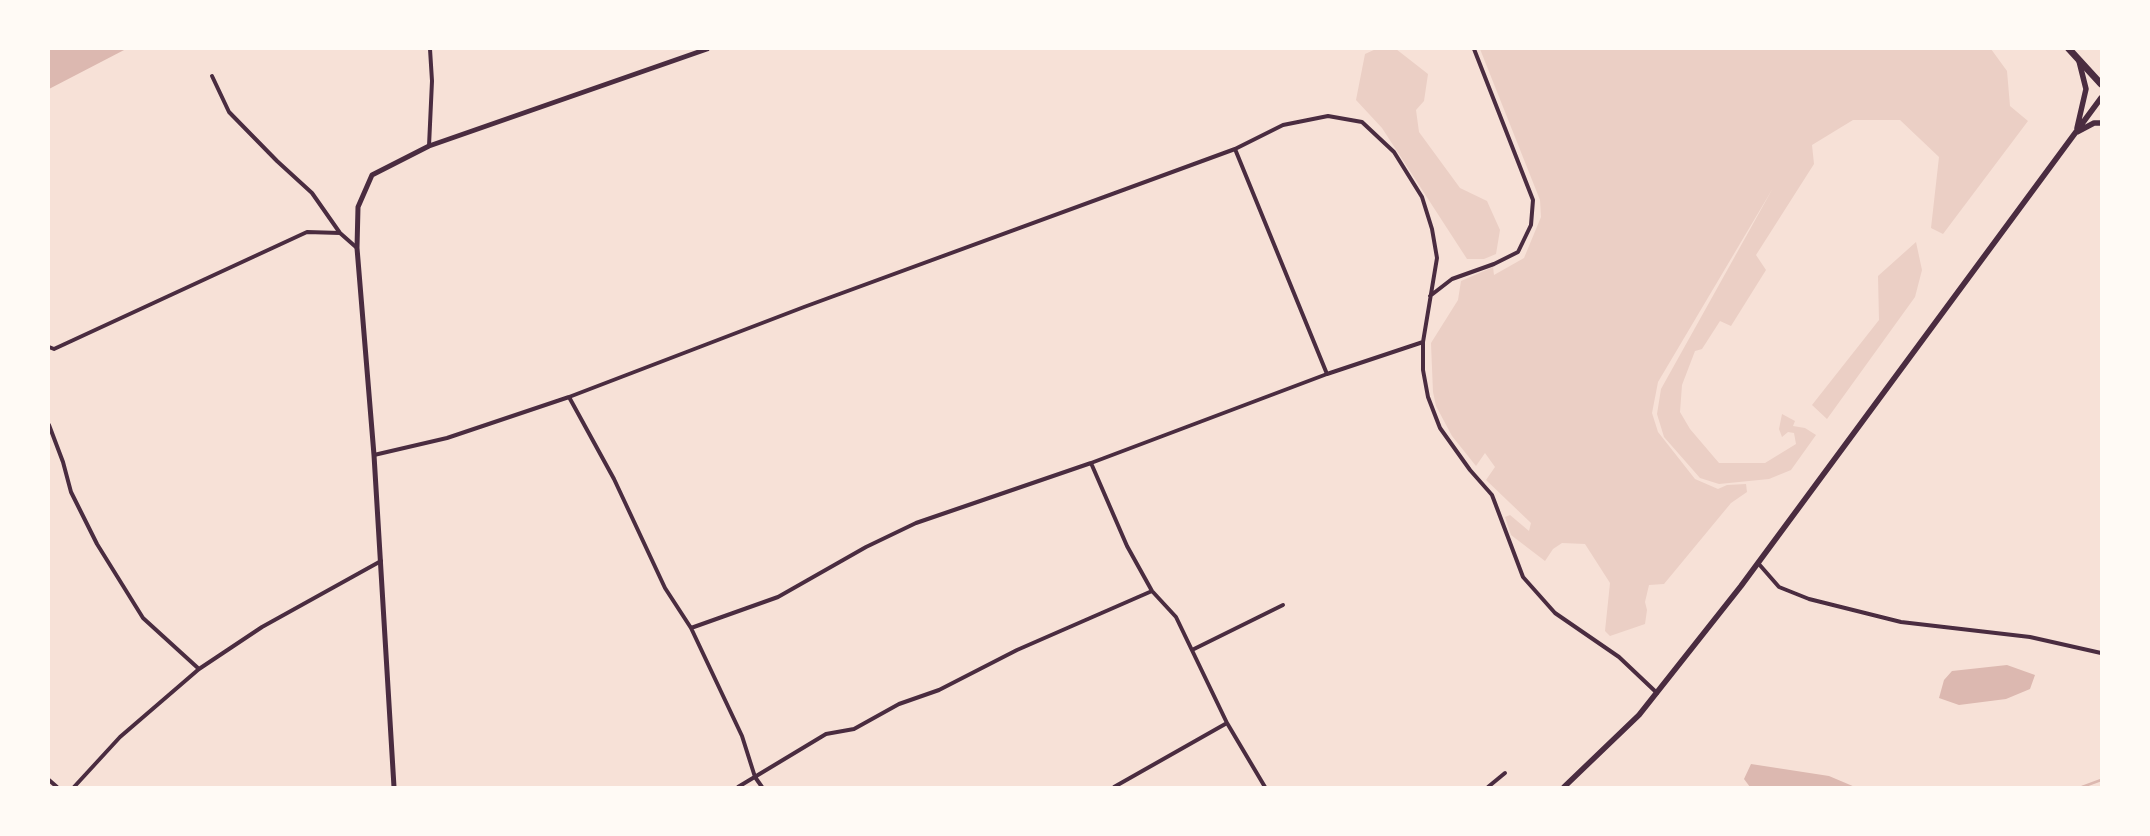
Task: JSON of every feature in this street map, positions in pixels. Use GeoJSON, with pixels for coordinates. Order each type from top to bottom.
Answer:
{"type":"FeatureCollection","features":[{"type":"Feature","properties":{"kind":"highway"},"geometry":{"type":"LineString","coordinates":[[2069,49],[2101,84]]}},
{"type":"Feature","properties":{"kind":"main road"},"geometry":{"type":"LineString","coordinates":[[2075,133],[2086,89],[2083,72],[2078,59]]}},
{"type":"Feature","properties":{"kind":"main road"},"geometry":{"type":"LineString","coordinates":[[1564,787],[1639,715],[1657,693],[1758,563],[2101,98]]}},
{"type":"Feature","properties":{"kind":"main road"},"geometry":{"type":"LineString","coordinates":[[2075,133],[2094,123],[2101,123]]}},
{"type":"Feature","properties":{"kind":"street"},"geometry":{"type":"LineString","coordinates":[[429,146],[432,81],[430,49]]}},
{"type":"Feature","properties":{"kind":"street"},"geometry":{"type":"LineString","coordinates":[[394,787],[374,455],[357,248],[358,207],[372,175],[429,146],[705,49]]}},
{"type":"Feature","properties":{"kind":"street"},"geometry":{"type":"LineString","coordinates":[[1430,296],[1452,279],[1494,264],[1518,252],[1531,225],[1533,200],[1474,49]]}},
{"type":"Feature","properties":{"kind":"street"},"geometry":{"type":"LineString","coordinates":[[212,76],[229,112],[312,193],[340,233],[357,248]]}},
{"type":"Feature","properties":{"kind":"street"},"geometry":{"type":"LineString","coordinates":[[374,455],[447,438],[569,397],[804,307],[1235,149],[1283,125],[1328,116],[1362,122],[1394,152],[1422,197],[1432,229],[1437,258],[1423,342],[1423,370],[1428,397],[1440,428],[1470,470],[1492,495],[1523,577],[1555,613],[1619,657],[1657,693]]}},
{"type":"Feature","properties":{"kind":"street"},"geometry":{"type":"LineString","coordinates":[[1235,149],[1327,374]]}},
{"type":"Feature","properties":{"kind":"street"},"geometry":{"type":"LineString","coordinates":[[49,347],[54,349],[307,232],[340,233]]}},
{"type":"Feature","properties":{"kind":"street"},"geometry":{"type":"LineString","coordinates":[[691,628],[778,597],[866,547],[916,523],[1091,463],[1327,374],[1423,342]]}},
{"type":"Feature","properties":{"kind":"street"},"geometry":{"type":"LineString","coordinates":[[569,397],[614,479],[664,588],[691,628],[742,736],[755,776],[762,787]]}},
{"type":"Feature","properties":{"kind":"street"},"geometry":{"type":"LineString","coordinates":[[49,424],[63,462],[71,492],[97,544],[143,618],[199,668]]}},
{"type":"Feature","properties":{"kind":"street"},"geometry":{"type":"LineString","coordinates":[[1091,463],[1128,546],[1152,591],[1176,617],[1227,723],[1265,787]]}},
{"type":"Feature","properties":{"kind":"street"},"geometry":{"type":"LineString","coordinates":[[74,787],[120,737],[199,668],[262,627],[381,561]]}},
{"type":"Feature","properties":{"kind":"street"},"geometry":{"type":"LineString","coordinates":[[1758,563],[1779,587],[1809,599],[1901,622],[2030,637],[2101,653]]}},
{"type":"Feature","properties":{"kind":"street"},"geometry":{"type":"LineString","coordinates":[[738,787],[826,734],[854,729],[899,704],[939,690],[1017,650],[1152,591]]}},
{"type":"Feature","properties":{"kind":"street"},"geometry":{"type":"LineString","coordinates":[[1192,650],[1283,605]]}},
{"type":"Feature","properties":{"kind":"street"},"geometry":{"type":"LineString","coordinates":[[1114,787],[1227,723]]}},
{"type":"Feature","properties":{"kind":"street"},"geometry":{"type":"LineString","coordinates":[[1488,787],[1505,773]]}},
{"type":"Feature","properties":{"kind":"street"},"geometry":{"type":"LineString","coordinates":[[49,780],[57,787]]}},
{"type":"Feature","properties":{"kind":"shaded area"},"geometry":{"type":"Polygon","coordinates":[[[49,49],[126,49],[49,89],[49,49]]]}},
{"type":"Feature","properties":{"kind":"shaded area"},"geometry":{"type":"Polygon","coordinates":[[[1376,49],[1396,49],[1428,74],[1424,101],[1416,110],[1419,132],[1460,188],[1487,201],[1500,230],[1496,254],[1484,259],[1467,259],[1382,128],[1356,100],[1365,54],[1376,49]]]}},
{"type":"Feature","properties":{"kind":"shaded area"},"geometry":{"type":"Polygon","coordinates":[[[1480,49],[1991,49],[2007,71],[2010,106],[2028,121],[1943,234],[1931,228],[1939,157],[1900,120],[1853,120],[1812,145],[1814,164],[1756,255],[1766,270],[1731,326],[1720,321],[1702,349],[1695,351],[1682,385],[1680,412],[1690,429],[1719,463],[1765,463],[1796,444],[1794,433],[1788,432],[1782,437],[1779,429],[1782,414],[1795,421],[1793,426],[1805,428],[1816,435],[1791,470],[1769,479],[1719,484],[1700,478],[1664,437],[1657,414],[1661,389],[1773,188],[1658,382],[1652,413],[1658,432],[1695,479],[1718,489],[1727,485],[1746,484],[1747,492],[1731,503],[1664,584],[1649,585],[1645,602],[1647,610],[1645,624],[1610,636],[1605,631],[1610,583],[1585,544],[1562,543],[1553,549],[1545,561],[1511,535],[1505,517],[1510,515],[1529,531],[1531,523],[1486,480],[1495,467],[1485,453],[1476,466],[1452,436],[1436,406],[1433,392],[1431,343],[1458,300],[1461,281],[1493,267],[1494,275],[1524,258],[1541,217],[1540,200],[1480,49]]]}},
{"type":"Feature","properties":{"kind":"shaded area"},"geometry":{"type":"Polygon","coordinates":[[[1916,242],[1922,270],[1915,297],[1827,419],[1812,405],[1879,320],[1878,276],[1916,242]]]}},
{"type":"Feature","properties":{"kind":"shaded area"},"geometry":{"type":"Polygon","coordinates":[[[2007,665],[2035,675],[2030,689],[2006,699],[1959,705],[1939,698],[1944,680],[1952,671],[2007,665]]]}},
{"type":"Feature","properties":{"kind":"shaded area"},"geometry":{"type":"Polygon","coordinates":[[[1751,764],[1829,776],[1855,787],[1750,787],[1744,779],[1751,764]]]}},
{"type":"Feature","properties":{"kind":"waterway"},"geometry":{"type":"LineString","coordinates":[[2082,787],[2101,780]]}}]}
